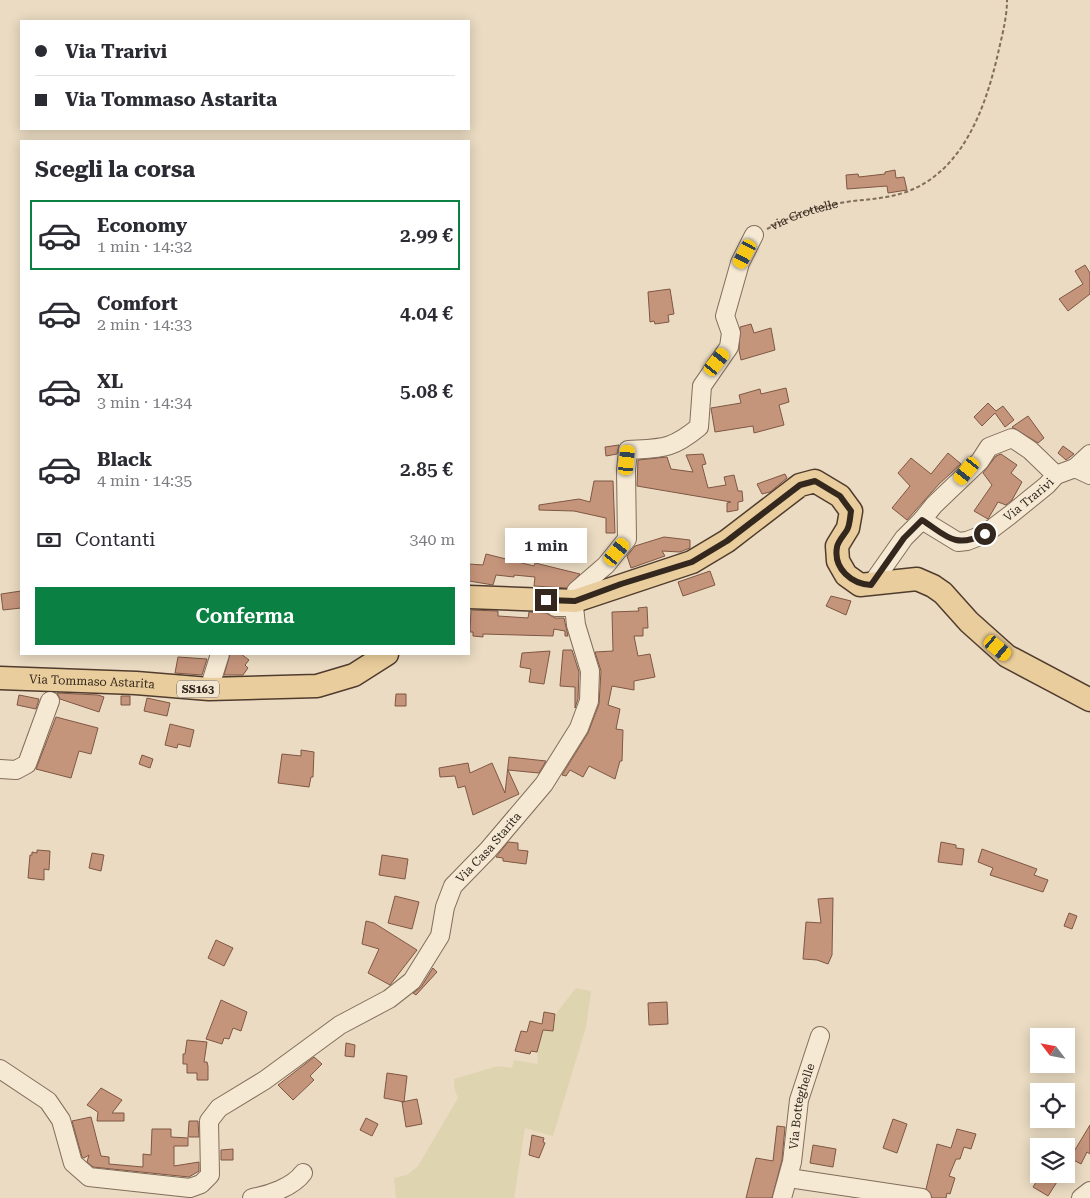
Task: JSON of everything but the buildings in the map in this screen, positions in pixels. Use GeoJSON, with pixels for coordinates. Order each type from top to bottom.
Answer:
{"type":"FeatureCollection","features":[{"type":"Feature","properties":{"kind":"main road"},"geometry":{"type":"LineString","coordinates":[[475,596],[522,600],[575,601],[621,584],[692,562],[727,541],[800,485],[815,481],[840,496],[851,511],[848,528],[837,546],[838,561],[846,576],[854,582],[871,585],[917,579],[934,586],[943,593],[969,622],[1007,656],[1090,700]]}},
{"type":"Feature","properties":{"kind":"main road","name":"Via Tommaso Astarita"},"geometry":{"type":"LineString","coordinates":[[0,678],[136,683],[209,690],[318,686],[354,676],[386,655]]}},
{"type":"Feature","properties":{"kind":"street","name":"via Grottelle"},"geometry":{"type":"LineString","coordinates":[[575,601],[576,590],[606,566],[627,539],[626,470],[628,450],[666,448],[682,441],[699,428],[702,386],[728,347],[731,333],[725,316],[740,263],[754,235]]}},
{"type":"Feature","properties":{"kind":"street","name":"Via Trarivi"},"geometry":{"type":"LineString","coordinates":[[871,585],[904,538],[934,505],[980,461],[989,447],[1012,438],[1056,475]]}},
{"type":"Feature","properties":{"kind":"street","name":"Via Trarivi"},"geometry":{"type":"LineString","coordinates":[[922,520],[958,542],[967,541],[985,534],[1010,516],[1056,475],[1083,471],[1090,454]]}},
{"type":"Feature","properties":{"kind":"street","name":"Via Casa Starita"},"geometry":{"type":"LineString","coordinates":[[191,1193],[210,1175],[209,1121],[219,1108],[265,1080],[340,1026],[389,1000],[412,980],[440,936],[445,907],[453,886],[488,850],[544,784],[585,716],[589,702],[590,671],[576,626],[574,607],[522,607],[522,600]]}},
{"type":"Feature","properties":{"kind":"street"},"geometry":{"type":"LineString","coordinates":[[209,690],[220,655]]}},
{"type":"Feature","properties":{"kind":"street"},"geometry":{"type":"LineString","coordinates":[[0,769],[16,770],[27,764],[50,701]]}},
{"type":"Feature","properties":{"kind":"street","name":"Via Botteghelle"},"geometry":{"type":"LineString","coordinates":[[782,1198],[789,1178],[800,1100],[820,1036]]}},
{"type":"Feature","properties":{"kind":"street"},"geometry":{"type":"LineString","coordinates":[[0,1069],[48,1101],[61,1120],[73,1163],[89,1177],[191,1193]]}},
{"type":"Feature","properties":{"kind":"street"},"geometry":{"type":"LineString","coordinates":[[252,1198],[277,1190],[298,1180],[303,1173]]}},
{"type":"Feature","properties":{"kind":"street"},"geometry":{"type":"LineString","coordinates":[[789,1178],[922,1198]]}},
{"type":"Feature","properties":{"kind":"street"},"geometry":{"type":"LineString","coordinates":[[1080,1198],[1090,1191]]}},
{"type":"Feature","properties":{"kind":"path","name":"via Grottelle"},"geometry":{"type":"LineString","coordinates":[[754,235],[788,217],[820,207],[880,200],[908,191],[935,176],[967,139],[977,120],[995,65],[1007,11],[1007,0]]}},
{"type":"Feature","properties":{"kind":"shaded area"},"geometry":{"type":"Polygon","coordinates":[[[576,988],[591,991],[586,1027],[553,1136],[525,1128],[514,1198],[396,1198],[394,1178],[407,1175],[418,1166],[458,1098],[454,1087],[454,1079],[498,1066],[512,1068],[514,1060],[538,1064],[537,1052],[542,1029],[553,1031],[557,1012],[576,988]]]}},
{"type":"Feature","properties":{"kind":"route"},"geometry":{"type":"LineString","coordinates":[[546,600],[575,601],[659,571],[692,562],[727,541],[800,485],[815,481],[840,496],[851,511],[848,528],[837,546],[838,561],[846,576],[860,585],[871,585],[904,538],[922,520],[958,542],[967,541],[985,534]]}}]}
